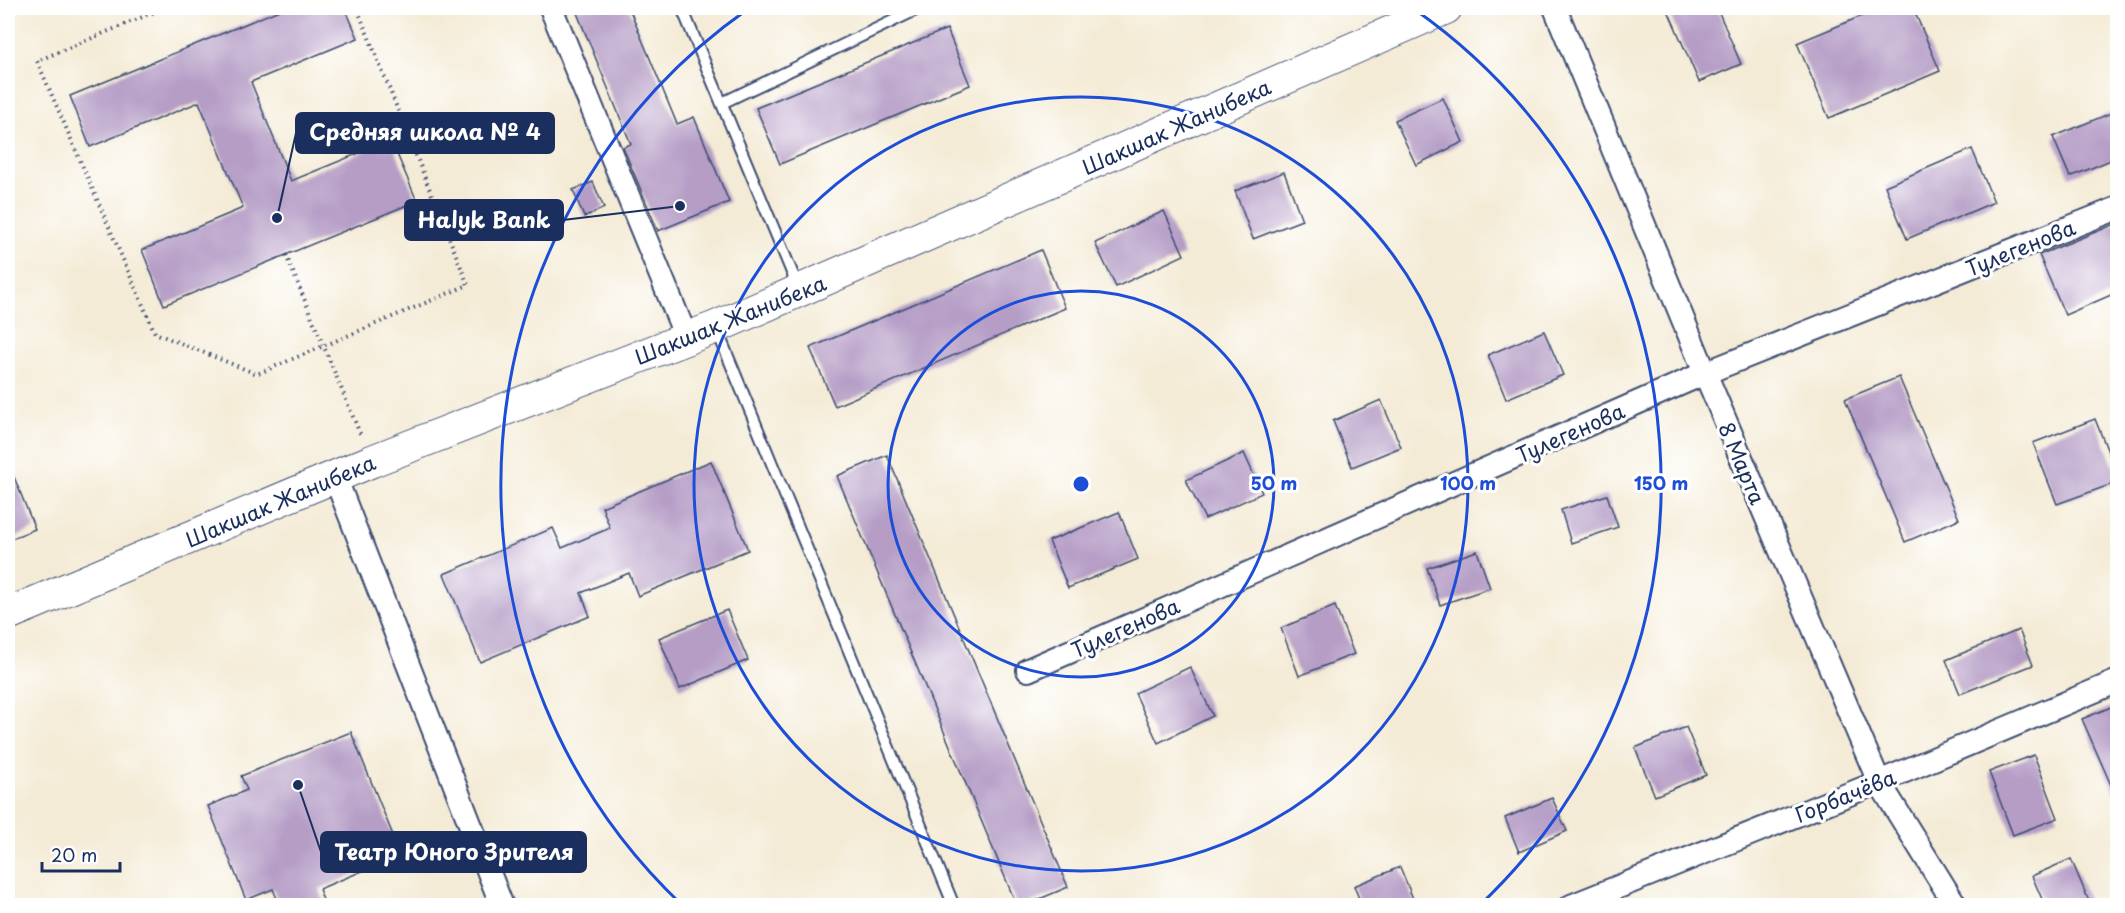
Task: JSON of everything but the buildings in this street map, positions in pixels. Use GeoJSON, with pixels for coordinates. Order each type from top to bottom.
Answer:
{"type":"FeatureCollection","features":[{"type":"Feature","properties":{"kind":"main road","name":"Шакшак Жанибека"},"geometry":{"type":"LineString","coordinates":[[8,614],[372,461],[716,327],[1446,8]]}},
{"type":"Feature","properties":{"kind":"street"},"geometry":{"type":"LineString","coordinates":[[551,8],[686,337]]}},
{"type":"Feature","properties":{"kind":"street","name":"8 Марта"},"geometry":{"type":"LineString","coordinates":[[1555,8],[1705,373],[1879,782],[1956,906]]}},
{"type":"Feature","properties":{"kind":"street","name":"Тулегенова"},"geometry":{"type":"LineString","coordinates":[[1028,670],[1705,373],[2118,208]]}},
{"type":"Feature","properties":{"kind":"street"},"geometry":{"type":"LineString","coordinates":[[335,477],[502,906]]}},
{"type":"Feature","properties":{"kind":"street","name":"Горбачёва"},"geometry":{"type":"LineString","coordinates":[[1571,906],[1879,782],[2118,681]]}},
{"type":"Feature","properties":{"kind":"lane"},"geometry":{"type":"LineString","coordinates":[[682,8],[800,291]]}},
{"type":"Feature","properties":{"kind":"lane"},"geometry":{"type":"LineString","coordinates":[[722,103],[920,8]]}},
{"type":"Feature","properties":{"kind":"lane"},"geometry":{"type":"LineString","coordinates":[[716,327],[954,906]]}},
{"type":"Feature","properties":{"kind":"path"},"geometry":{"type":"LineString","coordinates":[[164,8],[37,61],[155,333],[257,374],[468,285],[357,8]]}},
{"type":"Feature","properties":{"kind":"path"},"geometry":{"type":"LineString","coordinates":[[286,255],[372,461]]}},
{"type":"Feature","properties":{"kind":"place","name":"Halyk Bank"},"geometry":{"type":"Point","coordinates":[680,206]}},
{"type":"Feature","properties":{"kind":"place","name":"Средняя школа № 4"},"geometry":{"type":"Point","coordinates":[277,218]}},
{"type":"Feature","properties":{"kind":"place","name":"Театр Юного Зрителя"},"geometry":{"type":"Point","coordinates":[298,785]}}]}
